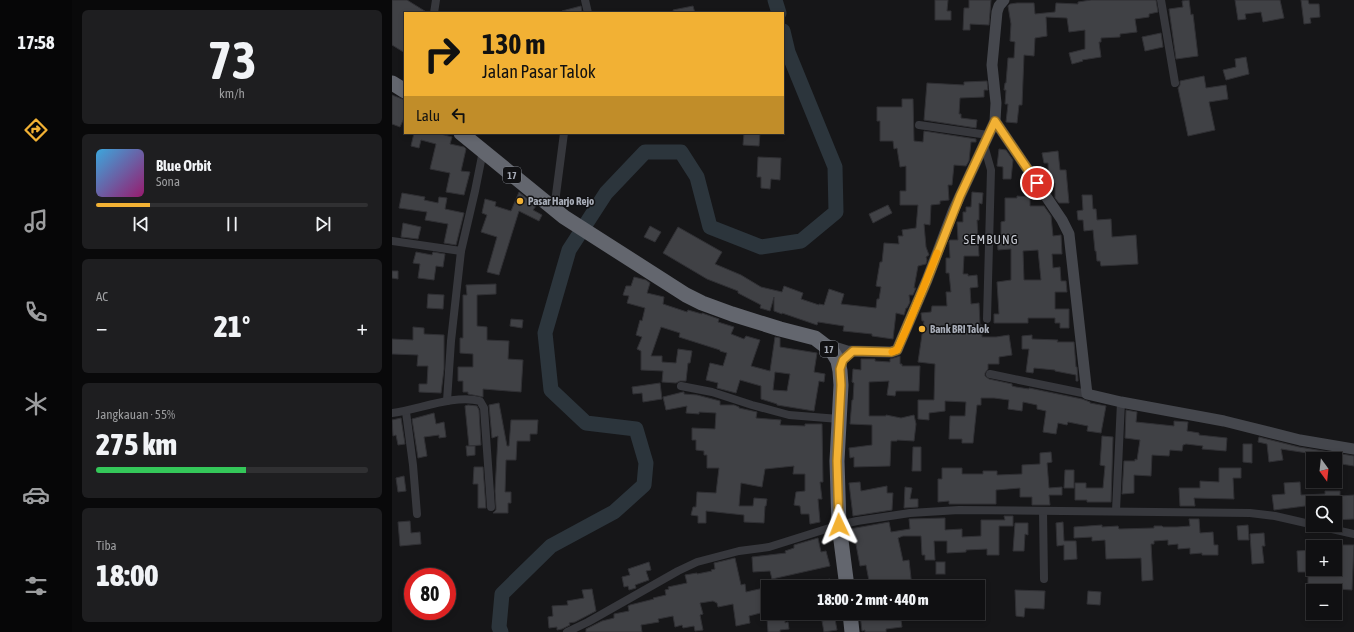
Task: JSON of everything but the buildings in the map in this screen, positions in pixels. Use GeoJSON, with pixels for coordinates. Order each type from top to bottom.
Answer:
{"type":"FeatureCollection","features":[{"type":"Feature","properties":{"kind":"highway"},"geometry":{"type":"LineString","coordinates":[[392,83],[404,90]]}},
{"type":"Feature","properties":{"kind":"highway","name":"17"},"geometry":{"type":"LineString","coordinates":[[462,134],[559,213],[664,282],[702,303],[780,329],[815,338],[832,351],[838,360],[841,385],[837,461],[839,525],[845,580]]}},
{"type":"Feature","properties":{"kind":"highway"},"geometry":{"type":"LineString","coordinates":[[851,620],[852,632]]}},
{"type":"Feature","properties":{"kind":"main road"},"geometry":{"type":"LineString","coordinates":[[821,342],[847,351],[891,352],[897,350],[927,280],[954,209],[995,121],[996,103],[992,66],[997,12],[999,6],[1004,0]]}},
{"type":"Feature","properties":{"kind":"main road"},"geometry":{"type":"LineString","coordinates":[[995,121],[1062,220],[1069,234],[1087,394],[1121,402],[1224,421],[1300,440],[1354,448]]}},
{"type":"Feature","properties":{"kind":"main road"},"geometry":{"type":"LineString","coordinates":[[840,369],[843,360],[853,351]]}},
{"type":"Feature","properties":{"kind":"street"},"geometry":{"type":"LineString","coordinates":[[434,12],[436,0]]}},
{"type":"Feature","properties":{"kind":"street"},"geometry":{"type":"LineString","coordinates":[[586,0],[588,12]]}},
{"type":"Feature","properties":{"kind":"street"},"geometry":{"type":"LineString","coordinates":[[1161,0],[1175,83]]}},
{"type":"Feature","properties":{"kind":"street"},"geometry":{"type":"LineString","coordinates":[[919,125],[986,140],[992,170],[987,319]]}},
{"type":"Feature","properties":{"kind":"street"},"geometry":{"type":"LineString","coordinates":[[559,213],[564,134]]}},
{"type":"Feature","properties":{"kind":"street"},"geometry":{"type":"LineString","coordinates":[[447,401],[451,341],[461,251],[483,151]]}},
{"type":"Feature","properties":{"kind":"street"},"geometry":{"type":"LineString","coordinates":[[392,241],[461,251]]}},
{"type":"Feature","properties":{"kind":"street"},"geometry":{"type":"LineString","coordinates":[[990,374],[1087,394]]}},
{"type":"Feature","properties":{"kind":"street"},"geometry":{"type":"LineString","coordinates":[[681,386],[712,392],[752,406],[789,415],[839,419]]}},
{"type":"Feature","properties":{"kind":"street"},"geometry":{"type":"LineString","coordinates":[[392,414],[406,412],[447,401],[480,401],[484,408],[491,507]]}},
{"type":"Feature","properties":{"kind":"street"},"geometry":{"type":"LineString","coordinates":[[1116,511],[1121,402]]}},
{"type":"Feature","properties":{"kind":"street"},"geometry":{"type":"LineString","coordinates":[[406,412],[413,465],[417,514]]}},
{"type":"Feature","properties":{"kind":"street"},"geometry":{"type":"LineString","coordinates":[[567,632],[697,562],[739,552],[769,547],[839,525],[903,514],[934,511],[1250,513],[1275,516],[1354,534]]}},
{"type":"Feature","properties":{"kind":"street"},"geometry":{"type":"LineString","coordinates":[[1042,511],[1044,579]]}},
{"type":"Feature","properties":{"kind":"waterway"},"geometry":{"type":"LineString","coordinates":[[775,0],[779,12]]}},
{"type":"Feature","properties":{"kind":"waterway"},"geometry":{"type":"LineString","coordinates":[[501,632],[499,627],[502,594],[551,546],[614,512],[644,485],[646,463],[636,429],[586,423],[551,390],[545,333],[569,250],[606,193],[645,152],[681,152],[697,177],[710,227],[761,247],[801,241],[836,212],[835,167],[788,52],[784,35]]}},
{"type":"Feature","properties":{"kind":"slow traffic"},"geometry":{"type":"LineString","coordinates":[[892,352],[897,350],[908,326],[937,253]]}},
{"type":"Feature","properties":{"kind":"place","name":"Pasar Harjo Rejo"},"geometry":{"type":"Point","coordinates":[520,201]}},
{"type":"Feature","properties":{"kind":"place","name":"Bank BRI Talok"},"geometry":{"type":"Point","coordinates":[922,329]}},
{"type":"Feature","properties":{"kind":"district","name":"SEMBUNG"},"geometry":{"type":"Point","coordinates":[991,239]}},
{"type":"Feature","properties":{"kind":"route"},"geometry":{"type":"LineString","coordinates":[[839,525],[837,461],[841,385],[840,369],[843,360],[853,351],[891,352],[897,350],[927,280],[954,209],[995,121],[1037,183]]}}]}
